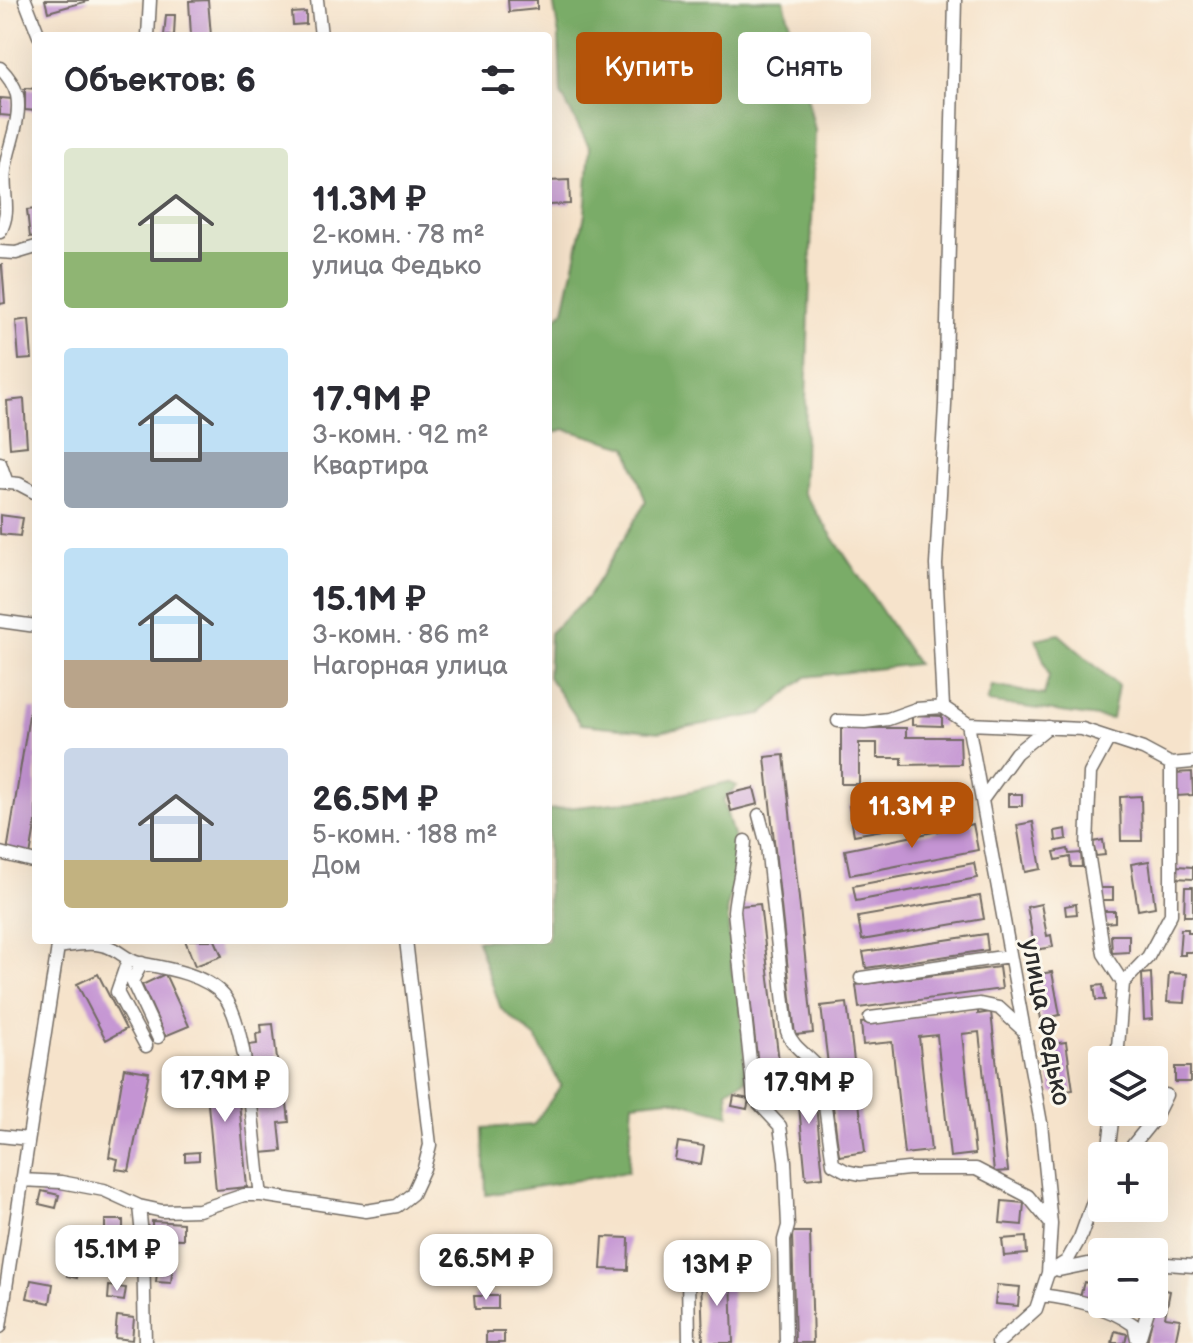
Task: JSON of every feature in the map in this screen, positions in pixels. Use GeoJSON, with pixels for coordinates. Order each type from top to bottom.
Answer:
{"type":"FeatureCollection","features":[{"type":"Feature","properties":{"kind":"street"},"geometry":{"type":"LineString","coordinates":[[25,0],[37,32]]}},
{"type":"Feature","properties":{"kind":"street"},"geometry":{"type":"LineString","coordinates":[[148,32],[150,0]]}},
{"type":"Feature","properties":{"kind":"street"},"geometry":{"type":"LineString","coordinates":[[317,0],[321,32]]}},
{"type":"Feature","properties":{"kind":"street"},"geometry":{"type":"LineString","coordinates":[[943,707],[936,565],[945,405],[955,0]]}},
{"type":"Feature","properties":{"kind":"street"},"geometry":{"type":"LineString","coordinates":[[0,68],[11,80],[17,94],[18,108],[5,169],[4,192],[8,217],[0,232]]}},
{"type":"Feature","properties":{"kind":"street"},"geometry":{"type":"LineString","coordinates":[[0,252],[16,253],[32,248]]}},
{"type":"Feature","properties":{"kind":"street"},"geometry":{"type":"LineString","coordinates":[[0,463],[4,482],[19,484],[32,491]]}},
{"type":"Feature","properties":{"kind":"street"},"geometry":{"type":"LineString","coordinates":[[0,621],[32,625]]}},
{"type":"Feature","properties":{"kind":"street"},"geometry":{"type":"LineString","coordinates":[[838,721],[888,719],[916,709],[943,707],[968,724],[1082,729],[1143,749],[1171,764],[1193,762]]}},
{"type":"Feature","properties":{"kind":"street","name":"улица Федько"},"geometry":{"type":"LineString","coordinates":[[968,724],[1041,1123],[1051,1224],[1048,1273],[1036,1309],[998,1343]]}},
{"type":"Feature","properties":{"kind":"street"},"geometry":{"type":"LineString","coordinates":[[982,800],[1016,753],[1048,727]]}},
{"type":"Feature","properties":{"kind":"street"},"geometry":{"type":"LineString","coordinates":[[1109,738],[1090,773],[1087,846],[1104,954],[1123,983],[1118,1046]]}},
{"type":"Feature","properties":{"kind":"street"},"geometry":{"type":"LineString","coordinates":[[1123,983],[1148,957],[1171,914],[1171,764]]}},
{"type":"Feature","properties":{"kind":"street"},"geometry":{"type":"LineString","coordinates":[[759,815],[767,845],[787,1031],[791,1042],[820,1070],[833,1164],[860,1174],[908,1169],[976,1169],[1028,1196],[1051,1224]]}},
{"type":"Feature","properties":{"kind":"street"},"geometry":{"type":"LineString","coordinates":[[745,841],[744,867],[735,893],[734,911],[754,1098],[780,1126],[785,1161],[788,1226],[784,1240],[786,1343]]}},
{"type":"Feature","properties":{"kind":"street"},"geometry":{"type":"LineString","coordinates":[[0,853],[32,861]]}},
{"type":"Feature","properties":{"kind":"street"},"geometry":{"type":"LineString","coordinates":[[0,1327],[59,944]]}},
{"type":"Feature","properties":{"kind":"street"},"geometry":{"type":"LineString","coordinates":[[93,944],[111,948],[128,960],[207,982],[225,997],[242,1047],[261,1195]]}},
{"type":"Feature","properties":{"kind":"street"},"geometry":{"type":"LineString","coordinates":[[22,1180],[61,1182],[104,1190],[139,1206],[162,1211],[199,1210],[244,1195],[366,1211],[397,1206],[412,1194],[430,1145],[406,944]]}},
{"type":"Feature","properties":{"kind":"street"},"geometry":{"type":"LineString","coordinates":[[861,978],[1009,956]]}},
{"type":"Feature","properties":{"kind":"street"},"geometry":{"type":"LineString","coordinates":[[128,960],[117,992],[146,1046]]}},
{"type":"Feature","properties":{"kind":"street"},"geometry":{"type":"LineString","coordinates":[[142,963],[132,981],[158,1037]]}},
{"type":"Feature","properties":{"kind":"street"},"geometry":{"type":"LineString","coordinates":[[870,1018],[989,1005],[999,1008],[1022,1029]]}},
{"type":"Feature","properties":{"kind":"street"},"geometry":{"type":"LineString","coordinates":[[1135,1142],[1148,1126]]}},
{"type":"Feature","properties":{"kind":"street"},"geometry":{"type":"LineString","coordinates":[[0,1136],[28,1139]]}},
{"type":"Feature","properties":{"kind":"street"},"geometry":{"type":"LineString","coordinates":[[139,1206],[145,1343]]}},
{"type":"Feature","properties":{"kind":"street"},"geometry":{"type":"LineString","coordinates":[[1048,1273],[1067,1261],[1088,1216]]}},
{"type":"Feature","properties":{"kind":"street"},"geometry":{"type":"LineString","coordinates":[[1048,1273],[1088,1264]]}},
{"type":"Feature","properties":{"kind":"street"},"geometry":{"type":"LineString","coordinates":[[1168,1264],[1193,1266]]}},
{"type":"Feature","properties":{"kind":"street"},"geometry":{"type":"LineString","coordinates":[[688,1273],[689,1343]]}},
{"type":"Feature","properties":{"kind":"street"},"geometry":{"type":"LineString","coordinates":[[1041,1295],[1076,1301],[1121,1316],[1134,1325],[1138,1343]]}},
{"type":"Feature","properties":{"kind":"street"},"geometry":{"type":"LineString","coordinates":[[1138,1343],[1146,1318]]}},
{"type":"Feature","properties":{"kind":"green space"},"geometry":{"type":"Polygon","coordinates":[[[553,0],[784,0],[792,32],[738,32],[738,104],[809,104],[815,130],[803,492],[917,664],[806,677],[762,714],[659,732],[581,724],[552,683],[552,631],[588,597],[646,502],[627,447],[564,429],[552,434],[552,322],[564,310],[585,214],[590,148],[561,94],[559,36],[553,0]]]}},
{"type":"Feature","properties":{"kind":"green space"},"geometry":{"type":"Polygon","coordinates":[[[1059,634],[1118,686],[1112,719],[987,702],[992,686],[1044,695],[1049,676],[1036,639],[1059,634]]]}},
{"type":"Feature","properties":{"kind":"green space"},"geometry":{"type":"Polygon","coordinates":[[[728,782],[737,786],[723,800],[741,864],[727,907],[732,974],[739,979],[746,1080],[727,1090],[729,1115],[670,1099],[633,1103],[628,1172],[486,1195],[484,1128],[533,1125],[561,1086],[536,1038],[501,1009],[478,944],[552,944],[552,810],[663,798],[728,782]]]}},
{"type":"Feature","properties":{"kind":"building"},"geometry":{"type":"Polygon","coordinates":[[[45,0],[88,0],[88,1],[48,12],[45,0]]]}},
{"type":"Feature","properties":{"kind":"building"},"geometry":{"type":"Polygon","coordinates":[[[208,0],[211,32],[191,32],[189,1],[208,0]]]}},
{"type":"Feature","properties":{"kind":"building"},"geometry":{"type":"Polygon","coordinates":[[[508,0],[537,0],[537,9],[509,12],[508,0]]]}},
{"type":"Feature","properties":{"kind":"building"},"geometry":{"type":"Polygon","coordinates":[[[306,12],[306,24],[293,25],[292,13],[306,12]]]}},
{"type":"Feature","properties":{"kind":"building"},"geometry":{"type":"Polygon","coordinates":[[[166,15],[175,15],[174,32],[164,32],[166,15]]]}},
{"type":"Feature","properties":{"kind":"building"},"geometry":{"type":"Polygon","coordinates":[[[25,88],[32,89],[32,111],[25,110],[25,88]]]}},
{"type":"Feature","properties":{"kind":"building"},"geometry":{"type":"Polygon","coordinates":[[[0,98],[13,99],[11,116],[0,115],[0,98]]]}},
{"type":"Feature","properties":{"kind":"building"},"geometry":{"type":"Polygon","coordinates":[[[569,180],[570,204],[552,205],[552,181],[569,180]]]}},
{"type":"Feature","properties":{"kind":"building"},"geometry":{"type":"Polygon","coordinates":[[[32,209],[30,237],[27,210],[32,209]]]}},
{"type":"Feature","properties":{"kind":"building"},"geometry":{"type":"Polygon","coordinates":[[[0,265],[5,303],[0,304],[0,265]]]}},
{"type":"Feature","properties":{"kind":"building"},"geometry":{"type":"Polygon","coordinates":[[[29,319],[32,359],[19,360],[16,321],[29,319]]]}},
{"type":"Feature","properties":{"kind":"building"},"geometry":{"type":"Polygon","coordinates":[[[24,399],[27,446],[10,448],[7,401],[24,399]]]}},
{"type":"Feature","properties":{"kind":"building"},"geometry":{"type":"Polygon","coordinates":[[[0,515],[23,518],[20,536],[0,534],[0,515]]]}},
{"type":"Feature","properties":{"kind":"building"},"geometry":{"type":"Polygon","coordinates":[[[30,709],[32,709],[30,856],[7,852],[30,709]]]}},
{"type":"Feature","properties":{"kind":"building"},"geometry":{"type":"Polygon","coordinates":[[[912,715],[942,716],[942,726],[912,725],[912,715]]]}},
{"type":"Feature","properties":{"kind":"building"},"geometry":{"type":"Polygon","coordinates":[[[841,728],[906,728],[906,737],[960,737],[961,764],[902,765],[902,758],[877,758],[877,743],[859,743],[859,784],[841,784],[841,728]]]}},
{"type":"Feature","properties":{"kind":"building"},"geometry":{"type":"Polygon","coordinates":[[[784,755],[813,1033],[795,1035],[765,757],[784,755]]]}},
{"type":"Feature","properties":{"kind":"building"},"geometry":{"type":"Polygon","coordinates":[[[1192,772],[1193,795],[1176,796],[1174,773],[1192,772]]]}},
{"type":"Feature","properties":{"kind":"building"},"geometry":{"type":"Polygon","coordinates":[[[962,787],[967,815],[854,835],[849,806],[962,787]]]}},
{"type":"Feature","properties":{"kind":"building"},"geometry":{"type":"Polygon","coordinates":[[[754,788],[758,804],[731,811],[727,794],[754,788]]]}},
{"type":"Feature","properties":{"kind":"building"},"geometry":{"type":"Polygon","coordinates":[[[1008,794],[1022,794],[1022,806],[1008,806],[1008,794]]]}},
{"type":"Feature","properties":{"kind":"building"},"geometry":{"type":"Polygon","coordinates":[[[1141,796],[1142,841],[1121,841],[1120,797],[1141,796]]]}},
{"type":"Feature","properties":{"kind":"building"},"geometry":{"type":"Polygon","coordinates":[[[1033,822],[1041,869],[1025,872],[1017,825],[1033,822]]]}},
{"type":"Feature","properties":{"kind":"building"},"geometry":{"type":"Polygon","coordinates":[[[973,824],[978,850],[850,875],[845,850],[973,824]]]}},
{"type":"Feature","properties":{"kind":"building"},"geometry":{"type":"Polygon","coordinates":[[[1066,829],[1067,839],[1056,841],[1055,831],[1066,829]]]}},
{"type":"Feature","properties":{"kind":"building"},"geometry":{"type":"Polygon","coordinates":[[[1103,840],[1105,855],[1096,856],[1093,842],[1103,840]]]}},
{"type":"Feature","properties":{"kind":"building"},"geometry":{"type":"Polygon","coordinates":[[[1068,849],[1069,854],[1081,853],[1082,867],[1071,867],[1070,857],[1056,860],[1054,852],[1068,849]]]}},
{"type":"Feature","properties":{"kind":"building"},"geometry":{"type":"Polygon","coordinates":[[[1149,861],[1155,907],[1138,910],[1131,864],[1149,861]]]}},
{"type":"Feature","properties":{"kind":"building"},"geometry":{"type":"Polygon","coordinates":[[[974,863],[977,878],[856,901],[853,886],[974,863]]]}},
{"type":"Feature","properties":{"kind":"building"},"geometry":{"type":"Polygon","coordinates":[[[1176,866],[1193,867],[1193,879],[1175,878],[1176,866]]]}},
{"type":"Feature","properties":{"kind":"building"},"geometry":{"type":"Polygon","coordinates":[[[1185,887],[1193,887],[1193,916],[1184,916],[1185,887]]]}},
{"type":"Feature","properties":{"kind":"building"},"geometry":{"type":"Polygon","coordinates":[[[1100,888],[1113,888],[1113,900],[1100,900],[1100,888]]]}},
{"type":"Feature","properties":{"kind":"building"},"geometry":{"type":"Polygon","coordinates":[[[980,896],[984,919],[862,940],[858,917],[980,896]]]}},
{"type":"Feature","properties":{"kind":"building"},"geometry":{"type":"Polygon","coordinates":[[[760,904],[784,1103],[763,1106],[739,906],[760,904]]]}},
{"type":"Feature","properties":{"kind":"building"},"geometry":{"type":"Polygon","coordinates":[[[1041,904],[1047,936],[1051,935],[1053,947],[1035,950],[1027,907],[1041,904]]]}},
{"type":"Feature","properties":{"kind":"building"},"geometry":{"type":"Polygon","coordinates":[[[1076,904],[1077,914],[1066,915],[1065,906],[1076,904]]]}},
{"type":"Feature","properties":{"kind":"building"},"geometry":{"type":"Polygon","coordinates":[[[1103,911],[1115,911],[1115,922],[1104,923],[1103,911]]]}},
{"type":"Feature","properties":{"kind":"building"},"geometry":{"type":"Polygon","coordinates":[[[1181,929],[1193,933],[1193,952],[1185,952],[1185,955],[1179,955],[1181,929]]]}},
{"type":"Feature","properties":{"kind":"building"},"geometry":{"type":"Polygon","coordinates":[[[986,934],[988,950],[866,968],[863,952],[986,934]]]}},
{"type":"Feature","properties":{"kind":"building"},"geometry":{"type":"Polygon","coordinates":[[[1111,935],[1129,935],[1129,952],[1112,953],[1111,935]]]}},
{"type":"Feature","properties":{"kind":"building"},"geometry":{"type":"Polygon","coordinates":[[[187,944],[217,944],[222,956],[195,966],[187,944]]]}},
{"type":"Feature","properties":{"kind":"building"},"geometry":{"type":"Polygon","coordinates":[[[999,967],[1002,989],[859,1008],[856,985],[999,967]]]}},
{"type":"Feature","properties":{"kind":"building"},"geometry":{"type":"Polygon","coordinates":[[[1052,972],[1060,1015],[1041,1019],[1033,975],[1052,972]]]}},
{"type":"Feature","properties":{"kind":"building"},"geometry":{"type":"Polygon","coordinates":[[[1151,973],[1153,1019],[1144,1020],[1142,974],[1151,973]]]}},
{"type":"Feature","properties":{"kind":"building"},"geometry":{"type":"Polygon","coordinates":[[[1169,973],[1187,974],[1185,1003],[1167,1002],[1169,973]]]}},
{"type":"Feature","properties":{"kind":"building"},"geometry":{"type":"Polygon","coordinates":[[[98,974],[126,1029],[106,1040],[77,984],[98,974]]]}},
{"type":"Feature","properties":{"kind":"building"},"geometry":{"type":"Polygon","coordinates":[[[165,974],[189,1026],[165,1036],[142,985],[165,974]]]}},
{"type":"Feature","properties":{"kind":"building"},"geometry":{"type":"Polygon","coordinates":[[[1103,985],[1105,1000],[1096,1000],[1094,986],[1103,985]]]}},
{"type":"Feature","properties":{"kind":"building"},"geometry":{"type":"Polygon","coordinates":[[[847,1003],[865,1152],[839,1156],[821,1006],[847,1003]]]}},
{"type":"Feature","properties":{"kind":"building"},"geometry":{"type":"Polygon","coordinates":[[[978,1010],[978,1014],[991,1012],[1008,1171],[994,1172],[979,1032],[962,1034],[975,1154],[950,1157],[937,1035],[919,1037],[931,1151],[904,1154],[892,1042],[863,1045],[861,1023],[978,1010]]]}},
{"type":"Feature","properties":{"kind":"building"},"geometry":{"type":"Polygon","coordinates":[[[273,1024],[281,1095],[286,1094],[289,1122],[279,1123],[282,1151],[261,1153],[249,1045],[257,1044],[256,1034],[262,1033],[261,1025],[273,1024]]]}},
{"type":"Feature","properties":{"kind":"building"},"geometry":{"type":"Polygon","coordinates":[[[1066,1042],[1073,1090],[1052,1093],[1045,1045],[1066,1042]]]}},
{"type":"Feature","properties":{"kind":"building"},"geometry":{"type":"Polygon","coordinates":[[[235,1059],[247,1187],[216,1190],[204,1061],[235,1059]]]}},
{"type":"Feature","properties":{"kind":"building"},"geometry":{"type":"Polygon","coordinates":[[[1175,1067],[1190,1067],[1190,1082],[1175,1082],[1175,1067]]]}},
{"type":"Feature","properties":{"kind":"building"},"geometry":{"type":"Polygon","coordinates":[[[124,1068],[149,1072],[129,1171],[116,1169],[118,1159],[109,1157],[124,1068]]]}},
{"type":"Feature","properties":{"kind":"building"},"geometry":{"type":"Polygon","coordinates":[[[813,1074],[823,1177],[806,1179],[796,1075],[813,1074]]]}},
{"type":"Feature","properties":{"kind":"building"},"geometry":{"type":"Polygon","coordinates":[[[734,1096],[749,1099],[747,1109],[732,1106],[734,1096]]]}},
{"type":"Feature","properties":{"kind":"building"},"geometry":{"type":"Polygon","coordinates":[[[678,1142],[704,1146],[701,1165],[675,1160],[678,1142]]]}},
{"type":"Feature","properties":{"kind":"building"},"geometry":{"type":"Polygon","coordinates":[[[199,1152],[199,1160],[185,1161],[185,1153],[199,1152]]]}},
{"type":"Feature","properties":{"kind":"building"},"geometry":{"type":"Polygon","coordinates":[[[42,1191],[59,1195],[56,1208],[39,1204],[42,1191]]]}},
{"type":"Feature","properties":{"kind":"building"},"geometry":{"type":"Polygon","coordinates":[[[1002,1201],[1024,1203],[1022,1225],[1000,1223],[1002,1201]]]}},
{"type":"Feature","properties":{"kind":"building"},"geometry":{"type":"Polygon","coordinates":[[[105,1220],[123,1220],[123,1237],[105,1237],[105,1220]]]}},
{"type":"Feature","properties":{"kind":"building"},"geometry":{"type":"Polygon","coordinates":[[[152,1221],[183,1223],[183,1239],[152,1238],[152,1221]]]}},
{"type":"Feature","properties":{"kind":"building"},"geometry":{"type":"Polygon","coordinates":[[[792,1232],[810,1232],[813,1343],[795,1343],[792,1232]]]}},
{"type":"Feature","properties":{"kind":"building"},"geometry":{"type":"Polygon","coordinates":[[[603,1237],[629,1238],[628,1270],[601,1269],[603,1237]]]}},
{"type":"Feature","properties":{"kind":"building"},"geometry":{"type":"Polygon","coordinates":[[[1026,1237],[1027,1254],[1004,1256],[1002,1239],[1026,1237]]]}},
{"type":"Feature","properties":{"kind":"building"},"geometry":{"type":"Polygon","coordinates":[[[70,1262],[80,1263],[77,1278],[67,1276],[70,1262]]]}},
{"type":"Feature","properties":{"kind":"building"},"geometry":{"type":"Polygon","coordinates":[[[158,1262],[173,1264],[171,1283],[156,1282],[158,1262]]]}},
{"type":"Feature","properties":{"kind":"building"},"geometry":{"type":"Polygon","coordinates":[[[701,1274],[731,1274],[733,1343],[703,1343],[701,1274]]]}},
{"type":"Feature","properties":{"kind":"building"},"geometry":{"type":"Polygon","coordinates":[[[31,1280],[53,1284],[50,1303],[27,1298],[31,1280]]]}},
{"type":"Feature","properties":{"kind":"building"},"geometry":{"type":"Polygon","coordinates":[[[1084,1282],[1088,1283],[1088,1299],[1080,1297],[1084,1282]]]}},
{"type":"Feature","properties":{"kind":"building"},"geometry":{"type":"Polygon","coordinates":[[[997,1285],[1020,1287],[1018,1306],[995,1304],[997,1285]]]}},
{"type":"Feature","properties":{"kind":"building"},"geometry":{"type":"Polygon","coordinates":[[[109,1286],[126,1288],[124,1301],[108,1299],[109,1286]]]}},
{"type":"Feature","properties":{"kind":"building"},"geometry":{"type":"Polygon","coordinates":[[[474,1296],[498,1296],[498,1309],[475,1309],[474,1296]]]}},
{"type":"Feature","properties":{"kind":"building"},"geometry":{"type":"Polygon","coordinates":[[[117,1316],[134,1318],[132,1340],[115,1338],[117,1316]]]}},
{"type":"Feature","properties":{"kind":"building"},"geometry":{"type":"Polygon","coordinates":[[[1152,1318],[1180,1319],[1175,1343],[1147,1343],[1152,1318]]]}},
{"type":"Feature","properties":{"kind":"building"},"geometry":{"type":"Polygon","coordinates":[[[1115,1331],[1127,1334],[1125,1343],[1112,1343],[1115,1331]]]}},
{"type":"Feature","properties":{"kind":"building"},"geometry":{"type":"Polygon","coordinates":[[[486,1332],[504,1332],[504,1343],[486,1343],[486,1332]]]}}]}
